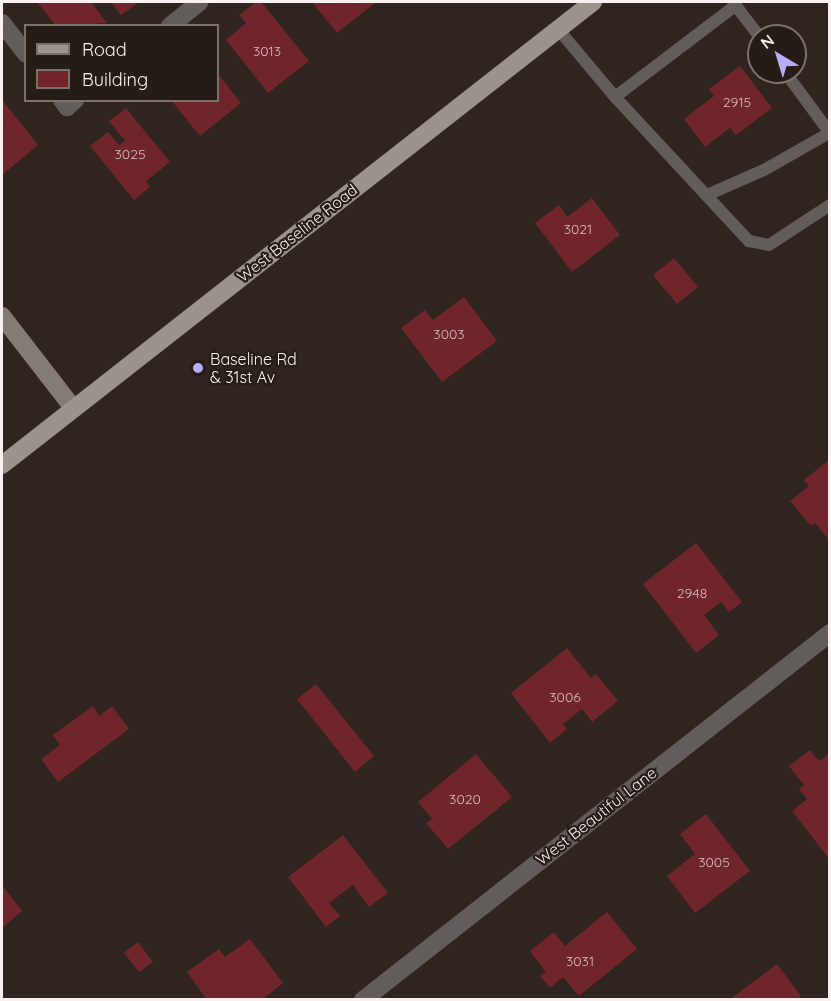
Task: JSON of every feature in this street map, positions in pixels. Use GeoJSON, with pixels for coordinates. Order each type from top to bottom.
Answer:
{"type":"FeatureCollection","features":[{"type":"Feature","properties":{"kind":"main road","name":"West Baseline Road"},"geometry":{"type":"LineString","coordinates":[[2,465],[593,2]]}},
{"type":"Feature","properties":{"kind":"street"},"geometry":{"type":"LineString","coordinates":[[172,24],[200,2]]}},
{"type":"Feature","properties":{"kind":"street"},"geometry":{"type":"LineString","coordinates":[[2,23],[24,51]]}},
{"type":"Feature","properties":{"kind":"street"},"geometry":{"type":"LineString","coordinates":[[2,316],[73,408]]}},
{"type":"Feature","properties":{"kind":"street","name":"West Beautiful Lane"},"geometry":{"type":"LineString","coordinates":[[363,999],[830,633]]}},
{"type":"Feature","properties":{"kind":"lane"},"geometry":{"type":"LineString","coordinates":[[615,97],[735,3],[750,24]]}},
{"type":"Feature","properties":{"kind":"lane"},"geometry":{"type":"LineString","coordinates":[[558,29],[615,97],[749,241],[769,245],[830,205]]}},
{"type":"Feature","properties":{"kind":"lane"},"geometry":{"type":"LineString","coordinates":[[707,195],[764,170],[829,133],[794,84]]}},
{"type":"Feature","properties":{"kind":"building"},"geometry":{"type":"Polygon","coordinates":[[[37,2],[91,2],[107,23],[90,24],[54,24],[37,2]]]}},
{"type":"Feature","properties":{"kind":"building"},"geometry":{"type":"Polygon","coordinates":[[[111,2],[139,2],[121,15],[111,2]]]}},
{"type":"Feature","properties":{"kind":"building"},"geometry":{"type":"Polygon","coordinates":[[[256,2],[261,2],[309,61],[268,93],[226,40],[246,23],[239,15],[256,2]]]}},
{"type":"Feature","properties":{"kind":"building"},"geometry":{"type":"Polygon","coordinates":[[[312,2],[376,2],[337,33],[312,2]]]}},
{"type":"Feature","properties":{"kind":"building"},"geometry":{"type":"Polygon","coordinates":[[[740,66],[747,75],[747,84],[754,84],[772,108],[736,135],[730,128],[705,147],[684,119],[714,96],[709,89],[740,66]]]}},
{"type":"Feature","properties":{"kind":"building"},"geometry":{"type":"Polygon","coordinates":[[[219,75],[241,103],[200,136],[173,102],[219,102],[219,75]]]}},
{"type":"Feature","properties":{"kind":"building"},"geometry":{"type":"Polygon","coordinates":[[[2,102],[38,145],[2,175],[2,102]]]}},
{"type":"Feature","properties":{"kind":"building"},"geometry":{"type":"Polygon","coordinates":[[[126,108],[170,162],[146,181],[150,187],[134,200],[90,146],[108,132],[119,145],[125,141],[109,121],[126,108]]]}},
{"type":"Feature","properties":{"kind":"building"},"geometry":{"type":"Polygon","coordinates":[[[592,198],[620,235],[572,272],[535,223],[559,205],[567,217],[592,198]]]}},
{"type":"Feature","properties":{"kind":"building"},"geometry":{"type":"Polygon","coordinates":[[[674,258],[698,287],[677,304],[653,275],[674,258]]]}},
{"type":"Feature","properties":{"kind":"building"},"geometry":{"type":"Polygon","coordinates":[[[464,297],[497,341],[442,382],[401,328],[425,310],[433,320],[464,297]]]}},
{"type":"Feature","properties":{"kind":"building"},"geometry":{"type":"Polygon","coordinates":[[[203,363],[205,366],[197,372],[195,369],[203,363]]]}},
{"type":"Feature","properties":{"kind":"building"},"geometry":{"type":"Polygon","coordinates":[[[830,459],[830,541],[815,523],[811,526],[790,501],[809,486],[804,480],[830,459]]]}},
{"type":"Feature","properties":{"kind":"building"},"geometry":{"type":"Polygon","coordinates":[[[696,543],[742,602],[729,612],[721,602],[704,615],[719,635],[696,653],[643,584],[696,543]]]}},
{"type":"Feature","properties":{"kind":"building"},"geometry":{"type":"Polygon","coordinates":[[[567,648],[591,678],[596,674],[618,701],[592,722],[582,709],[563,724],[567,729],[550,743],[511,693],[567,648]]]}},
{"type":"Feature","properties":{"kind":"building"},"geometry":{"type":"Polygon","coordinates":[[[316,684],[374,756],[355,772],[297,699],[316,684]]]}},
{"type":"Feature","properties":{"kind":"building"},"geometry":{"type":"Polygon","coordinates":[[[93,706],[99,716],[112,706],[129,729],[58,782],[41,759],[60,745],[53,735],[93,706]]]}},
{"type":"Feature","properties":{"kind":"building"},"geometry":{"type":"Polygon","coordinates":[[[810,750],[819,761],[830,753],[830,860],[792,811],[807,799],[799,789],[804,785],[789,766],[810,750]]]}},
{"type":"Feature","properties":{"kind":"building"},"geometry":{"type":"Polygon","coordinates":[[[476,754],[512,797],[448,849],[426,823],[432,819],[418,802],[476,754]]]}},
{"type":"Feature","properties":{"kind":"building"},"geometry":{"type":"Polygon","coordinates":[[[706,814],[750,871],[695,913],[667,876],[695,854],[680,834],[706,814]]]}},
{"type":"Feature","properties":{"kind":"building"},"geometry":{"type":"Polygon","coordinates":[[[343,835],[388,893],[369,907],[353,885],[329,903],[340,916],[326,927],[288,877],[343,835]]]}},
{"type":"Feature","properties":{"kind":"building"},"geometry":{"type":"Polygon","coordinates":[[[2,885],[22,911],[2,928],[2,885]]]}},
{"type":"Feature","properties":{"kind":"building"},"geometry":{"type":"Polygon","coordinates":[[[607,912],[637,949],[579,996],[563,977],[550,988],[540,976],[546,972],[530,951],[554,932],[565,946],[607,912]]]}},
{"type":"Feature","properties":{"kind":"building"},"geometry":{"type":"Polygon","coordinates":[[[250,939],[283,983],[262,1000],[207,1000],[187,972],[219,949],[225,957],[250,939]]]}},
{"type":"Feature","properties":{"kind":"building"},"geometry":{"type":"Polygon","coordinates":[[[138,942],[153,962],[139,972],[124,953],[138,942]]]}},
{"type":"Feature","properties":{"kind":"building"},"geometry":{"type":"Polygon","coordinates":[[[777,964],[801,996],[797,1000],[729,1000],[777,964]]]}},
{"type":"Feature","properties":{"kind":"place","name":"Baseline Rd & 31st Av"},"geometry":{"type":"Point","coordinates":[198,368]}}]}
